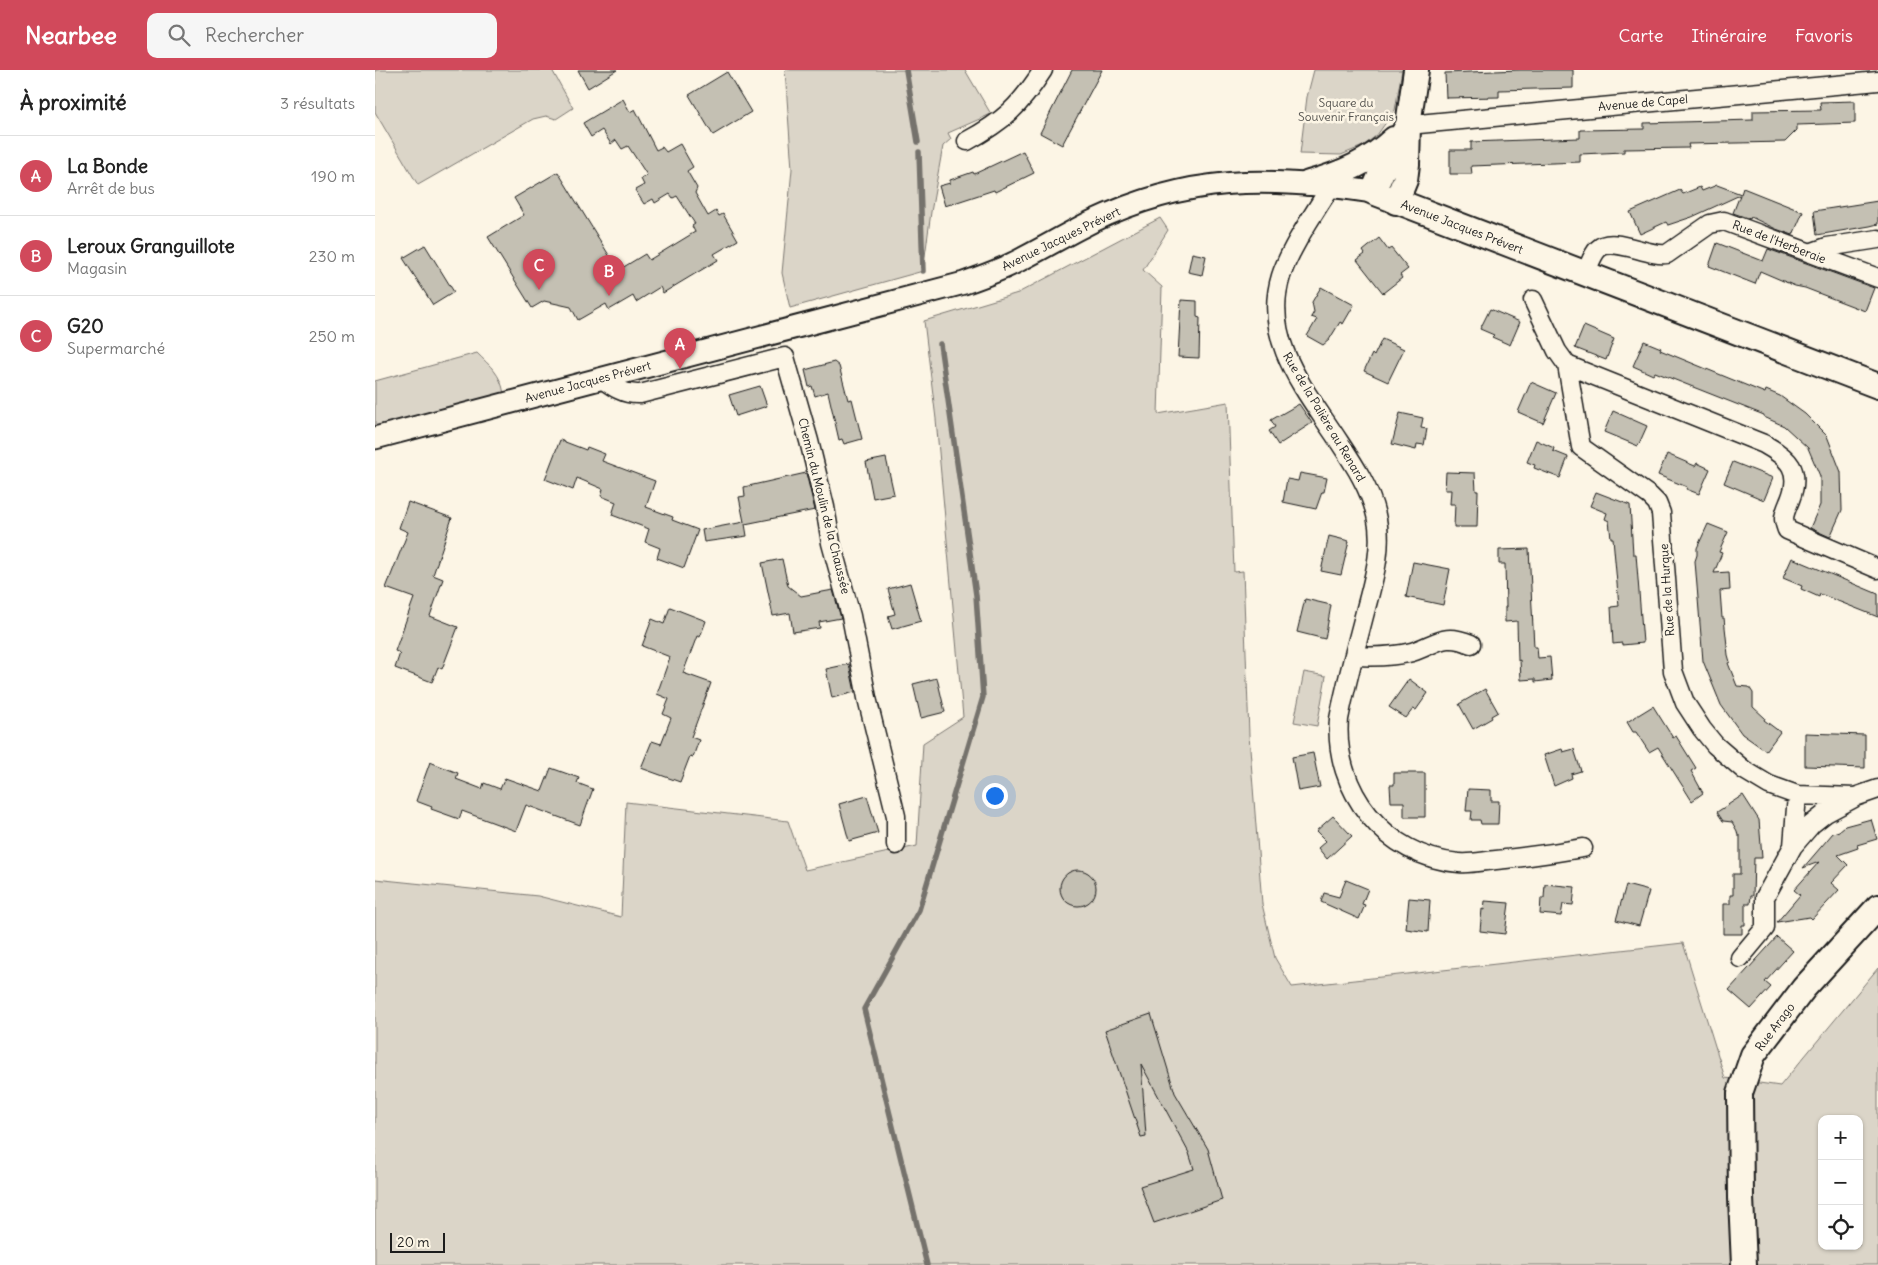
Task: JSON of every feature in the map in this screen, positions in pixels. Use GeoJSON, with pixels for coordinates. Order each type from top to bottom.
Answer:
{"type":"FeatureCollection","features":[{"type":"Feature","properties":{"kind":"main road"},"geometry":{"type":"LineString","coordinates":[[1397,202],[1405,180],[1408,125],[1416,70]]}},
{"type":"Feature","properties":{"kind":"main road"},"geometry":{"type":"LineString","coordinates":[[1320,185],[1371,158],[1408,125]]}},
{"type":"Feature","properties":{"kind":"main road"},"geometry":{"type":"LineString","coordinates":[[1373,192],[1383,169],[1408,125]]}},
{"type":"Feature","properties":{"kind":"main road","name":"Avenue Jacques Prévert"},"geometry":{"type":"LineString","coordinates":[[1373,192],[1878,386]]}},
{"type":"Feature","properties":{"kind":"main road","name":"Rue Arago"},"geometry":{"type":"LineString","coordinates":[[1744,1265],[1740,1093],[1753,1055],[1805,988],[1878,907]]}},
{"type":"Feature","properties":{"kind":"street"},"geometry":{"type":"LineString","coordinates":[[967,141],[989,129],[1013,111],[1043,70]]}},
{"type":"Feature","properties":{"kind":"street","name":"Avenue de Capel"},"geometry":{"type":"LineString","coordinates":[[1408,125],[1878,81]]}},
{"type":"Feature","properties":{"kind":"street","name":"Avenue Jacques Prévert"},"geometry":{"type":"LineString","coordinates":[[375,438],[964,282],[1013,264],[1092,222],[1146,199],[1179,190],[1220,184],[1255,182],[1320,185],[1373,192]]}},
{"type":"Feature","properties":{"kind":"street","name":"Rue de la Palière au Renard"},"geometry":{"type":"LineString","coordinates":[[1320,185],[1281,275],[1277,295],[1277,317],[1284,351],[1292,368],[1361,476],[1377,516],[1378,535],[1375,570],[1339,719],[1337,736],[1343,767],[1357,800],[1366,814],[1379,828],[1405,846],[1440,860],[1460,863],[1547,855],[1583,848]]}},
{"type":"Feature","properties":{"kind":"street","name":"Rue de l'Herberaie"},"geometry":{"type":"LineString","coordinates":[[1585,274],[1598,249],[1604,245],[1615,244],[1659,255],[1667,254],[1710,224],[1724,221],[1878,278]]}},
{"type":"Feature","properties":{"kind":"street"},"geometry":{"type":"LineString","coordinates":[[1810,253],[1827,247],[1878,238]]}},
{"type":"Feature","properties":{"kind":"street","name":"Rue de la Hurque"},"geometry":{"type":"LineString","coordinates":[[1533,300],[1557,351],[1567,365],[1581,447],[1649,496],[1657,503],[1661,512],[1673,671],[1685,703],[1715,745],[1744,770],[1769,785],[1797,795],[1855,797]]}},
{"type":"Feature","properties":{"kind":"street","name":"Chemin du Moulin de la Chaussée"},"geometry":{"type":"LineString","coordinates":[[601,378],[621,391],[640,394],[785,357],[809,441],[825,507],[831,543],[851,616],[867,698],[896,816],[897,845]]}},
{"type":"Feature","properties":{"kind":"street"},"geometry":{"type":"LineString","coordinates":[[1567,365],[1764,444],[1781,454],[1789,462],[1794,473],[1795,483],[1783,518],[1787,530],[1878,570]]}},
{"type":"Feature","properties":{"kind":"street"},"geometry":{"type":"LineString","coordinates":[[1354,656],[1385,657],[1412,652],[1441,639],[1459,639],[1471,644]]}},
{"type":"Feature","properties":{"kind":"street","name":"Rue de la Hurque"},"geometry":{"type":"LineString","coordinates":[[1740,958],[1765,928],[1765,898],[1793,846],[1812,824],[1826,813],[1855,797],[1878,789]]}},
{"type":"Feature","properties":{"kind":"street","name":"Rue de la Hurque"},"geometry":{"type":"LineString","coordinates":[[1793,846],[1797,795]]}},
{"type":"Feature","properties":{"kind":"green space"},"geometry":{"type":"Polygon","coordinates":[[[375,70],[552,70],[573,108],[556,119],[546,116],[533,119],[418,185],[375,112],[375,70]]]}},
{"type":"Feature","properties":{"kind":"green space"},"geometry":{"type":"Polygon","coordinates":[[[785,70],[965,70],[991,114],[948,133],[951,139],[943,146],[923,271],[790,308],[782,273],[792,169],[785,70]]]}},
{"type":"Feature","properties":{"kind":"green space","name":"Square du Souvenir Français"},"geometry":{"type":"Polygon","coordinates":[[[1314,70],[1402,70],[1395,110],[1377,135],[1363,146],[1341,155],[1300,154],[1307,97],[1314,70]]]}},
{"type":"Feature","properties":{"kind":"green space"},"geometry":{"type":"Polygon","coordinates":[[[1160,218],[1168,230],[1143,270],[1162,287],[1158,414],[1228,402],[1234,572],[1243,571],[1249,735],[1262,904],[1275,958],[1292,987],[1683,943],[1725,1078],[1780,1086],[1878,968],[1878,1265],[375,1265],[375,879],[538,896],[621,917],[626,802],[788,821],[805,870],[917,846],[923,743],[963,717],[936,419],[924,321],[1018,293],[1160,218]]]}},
{"type":"Feature","properties":{"kind":"green space"},"geometry":{"type":"Polygon","coordinates":[[[477,353],[498,376],[504,394],[375,428],[375,381],[477,353]]]}},
{"type":"Feature","properties":{"kind":"green space"},"geometry":{"type":"Polygon","coordinates":[[[1304,672],[1326,676],[1317,726],[1294,722],[1304,672]]]}},
{"type":"Feature","properties":{"kind":"building"},"geometry":{"type":"Polygon","coordinates":[[[578,70],[617,70],[588,88],[578,70]]]}},
{"type":"Feature","properties":{"kind":"building"},"geometry":{"type":"Polygon","coordinates":[[[1072,70],[1102,70],[1062,145],[1040,133],[1072,70]]]}},
{"type":"Feature","properties":{"kind":"building"},"geometry":{"type":"Polygon","coordinates":[[[1573,70],[1573,88],[1499,90],[1499,97],[1446,98],[1445,73],[1573,70]]]}},
{"type":"Feature","properties":{"kind":"building"},"geometry":{"type":"Polygon","coordinates":[[[727,72],[751,112],[713,135],[689,95],[727,72]]]}},
{"type":"Feature","properties":{"kind":"building"},"geometry":{"type":"Polygon","coordinates":[[[623,99],[630,112],[635,109],[656,150],[662,147],[666,152],[680,144],[693,167],[687,171],[697,188],[695,193],[708,216],[716,211],[719,216],[723,214],[738,240],[714,254],[718,260],[663,293],[660,287],[636,302],[633,296],[609,310],[606,304],[578,320],[571,307],[544,301],[532,308],[488,237],[524,215],[514,198],[558,172],[615,265],[618,263],[622,268],[645,254],[649,260],[695,232],[692,226],[695,224],[677,196],[673,198],[670,194],[655,203],[653,199],[644,204],[635,190],[644,185],[641,179],[647,175],[628,146],[622,149],[616,140],[611,144],[602,130],[591,137],[583,123],[623,99]]]}},
{"type":"Feature","properties":{"kind":"building"},"geometry":{"type":"Polygon","coordinates":[[[1855,101],[1855,123],[1797,125],[1797,130],[1785,142],[1688,144],[1689,148],[1624,149],[1624,152],[1580,154],[1580,162],[1471,166],[1472,174],[1450,174],[1450,150],[1471,150],[1471,142],[1580,138],[1580,130],[1644,129],[1644,123],[1753,120],[1753,111],[1821,110],[1820,102],[1855,101]]]}},
{"type":"Feature","properties":{"kind":"building"},"geometry":{"type":"Polygon","coordinates":[[[1023,151],[1034,173],[995,192],[994,190],[945,206],[939,186],[973,172],[974,174],[1023,151]]]}},
{"type":"Feature","properties":{"kind":"building"},"geometry":{"type":"Polygon","coordinates":[[[1717,185],[1741,194],[1743,188],[1803,212],[1793,235],[1751,217],[1750,219],[1733,213],[1740,195],[1692,217],[1668,225],[1666,222],[1640,234],[1630,212],[1680,190],[1683,194],[1700,187],[1702,191],[1717,185]]]}},
{"type":"Feature","properties":{"kind":"building"},"geometry":{"type":"Polygon","coordinates":[[[1878,201],[1878,224],[1817,235],[1814,211],[1878,201]]]}},
{"type":"Feature","properties":{"kind":"building"},"geometry":{"type":"Polygon","coordinates":[[[1379,238],[1388,250],[1391,248],[1408,269],[1400,275],[1402,278],[1383,293],[1357,260],[1365,254],[1363,251],[1379,238]]]}},
{"type":"Feature","properties":{"kind":"building"},"geometry":{"type":"Polygon","coordinates":[[[1717,243],[1763,261],[1768,249],[1874,288],[1865,311],[1795,286],[1760,271],[1755,284],[1709,266],[1717,243]]]}},
{"type":"Feature","properties":{"kind":"building"},"geometry":{"type":"Polygon","coordinates":[[[425,245],[454,292],[433,305],[403,258],[425,245]]]}},
{"type":"Feature","properties":{"kind":"building"},"geometry":{"type":"Polygon","coordinates":[[[1192,253],[1206,256],[1202,275],[1188,272],[1192,253]]]}},
{"type":"Feature","properties":{"kind":"building"},"geometry":{"type":"Polygon","coordinates":[[[1321,287],[1354,305],[1343,324],[1340,322],[1329,340],[1323,345],[1307,336],[1317,319],[1311,317],[1314,312],[1312,302],[1321,287]]]}},
{"type":"Feature","properties":{"kind":"building"},"geometry":{"type":"Polygon","coordinates":[[[1181,300],[1197,301],[1197,317],[1200,318],[1199,358],[1178,357],[1181,300]]]}},
{"type":"Feature","properties":{"kind":"building"},"geometry":{"type":"Polygon","coordinates":[[[1490,309],[1520,322],[1510,345],[1480,329],[1490,309]]]}},
{"type":"Feature","properties":{"kind":"building"},"geometry":{"type":"Polygon","coordinates":[[[1584,326],[1614,339],[1606,360],[1575,348],[1584,326]]]}},
{"type":"Feature","properties":{"kind":"building"},"geometry":{"type":"Polygon","coordinates":[[[1382,339],[1404,349],[1388,382],[1364,371],[1382,339]]]}},
{"type":"Feature","properties":{"kind":"building"},"geometry":{"type":"Polygon","coordinates":[[[1644,341],[1661,348],[1660,350],[1765,393],[1766,390],[1780,396],[1805,414],[1827,436],[1841,472],[1842,510],[1830,537],[1810,528],[1820,505],[1820,476],[1808,448],[1784,426],[1764,417],[1764,415],[1655,372],[1653,375],[1633,366],[1644,341]]]}},
{"type":"Feature","properties":{"kind":"building"},"geometry":{"type":"Polygon","coordinates":[[[834,362],[839,366],[848,400],[852,399],[862,439],[844,444],[842,439],[839,440],[828,392],[815,396],[812,386],[809,387],[805,370],[834,362]]]}},
{"type":"Feature","properties":{"kind":"building"},"geometry":{"type":"Polygon","coordinates":[[[1531,382],[1556,393],[1543,423],[1518,412],[1531,382]]]}},
{"type":"Feature","properties":{"kind":"building"},"geometry":{"type":"Polygon","coordinates":[[[760,386],[767,406],[736,416],[729,395],[760,386]]]}},
{"type":"Feature","properties":{"kind":"building"},"geometry":{"type":"Polygon","coordinates":[[[1299,404],[1312,423],[1278,445],[1269,431],[1275,427],[1271,420],[1299,404]]]}},
{"type":"Feature","properties":{"kind":"building"},"geometry":{"type":"Polygon","coordinates":[[[1613,411],[1647,426],[1638,446],[1604,432],[1613,411]]]}},
{"type":"Feature","properties":{"kind":"building"},"geometry":{"type":"Polygon","coordinates":[[[1400,413],[1423,418],[1421,428],[1427,429],[1424,445],[1417,444],[1416,450],[1392,444],[1400,413]]]}},
{"type":"Feature","properties":{"kind":"building"},"geometry":{"type":"Polygon","coordinates":[[[560,440],[586,450],[587,447],[605,454],[602,461],[655,481],[646,507],[673,517],[672,520],[698,530],[684,568],[657,558],[660,548],[645,542],[649,529],[612,515],[616,502],[601,496],[603,489],[577,478],[573,490],[545,479],[560,440]]]}},
{"type":"Feature","properties":{"kind":"building"},"geometry":{"type":"Polygon","coordinates":[[[1536,440],[1554,448],[1553,451],[1568,457],[1560,478],[1534,468],[1535,465],[1527,462],[1536,440]]]}},
{"type":"Feature","properties":{"kind":"building"},"geometry":{"type":"Polygon","coordinates":[[[1667,454],[1695,466],[1697,463],[1710,469],[1699,494],[1658,475],[1667,454]]]}},
{"type":"Feature","properties":{"kind":"building"},"geometry":{"type":"Polygon","coordinates":[[[886,458],[894,494],[873,498],[866,462],[886,458]]]}},
{"type":"Feature","properties":{"kind":"building"},"geometry":{"type":"Polygon","coordinates":[[[1733,462],[1773,478],[1764,500],[1724,483],[1733,462]]]}},
{"type":"Feature","properties":{"kind":"building"},"geometry":{"type":"Polygon","coordinates":[[[1446,472],[1475,473],[1476,491],[1478,491],[1477,527],[1454,527],[1455,504],[1450,504],[1451,490],[1445,490],[1446,472]]]}},
{"type":"Feature","properties":{"kind":"building"},"geometry":{"type":"Polygon","coordinates":[[[806,473],[815,510],[745,524],[747,536],[704,542],[702,530],[744,522],[739,497],[745,496],[744,487],[806,473]]]}},
{"type":"Feature","properties":{"kind":"building"},"geometry":{"type":"Polygon","coordinates":[[[1300,473],[1327,478],[1324,492],[1322,492],[1316,509],[1283,502],[1287,479],[1298,481],[1300,473]]]}},
{"type":"Feature","properties":{"kind":"building"},"geometry":{"type":"Polygon","coordinates":[[[1596,492],[1630,505],[1633,554],[1636,554],[1643,643],[1613,644],[1611,607],[1619,606],[1613,538],[1611,538],[1609,521],[1605,519],[1607,513],[1590,506],[1596,492]]]}},
{"type":"Feature","properties":{"kind":"building"},"geometry":{"type":"Polygon","coordinates":[[[408,502],[452,518],[433,575],[443,579],[430,616],[458,627],[442,669],[438,667],[432,682],[395,668],[400,653],[395,651],[414,598],[386,588],[408,532],[399,528],[408,502]]]}},
{"type":"Feature","properties":{"kind":"building"},"geometry":{"type":"Polygon","coordinates":[[[1708,524],[1728,532],[1719,552],[1722,553],[1714,573],[1729,572],[1730,590],[1720,591],[1722,618],[1724,618],[1730,662],[1728,663],[1737,686],[1749,687],[1753,693],[1753,707],[1765,718],[1764,720],[1780,732],[1766,751],[1742,734],[1721,705],[1703,661],[1695,561],[1697,548],[1708,524]]]}},
{"type":"Feature","properties":{"kind":"building"},"geometry":{"type":"Polygon","coordinates":[[[1329,536],[1349,541],[1341,575],[1321,571],[1329,536]]]}},
{"type":"Feature","properties":{"kind":"building"},"geometry":{"type":"Polygon","coordinates":[[[1529,549],[1534,647],[1537,647],[1538,658],[1550,657],[1552,680],[1535,682],[1535,679],[1521,680],[1520,660],[1518,661],[1517,621],[1505,622],[1505,564],[1499,564],[1499,550],[1529,549]]]}},
{"type":"Feature","properties":{"kind":"building"},"geometry":{"type":"Polygon","coordinates":[[[1792,558],[1878,594],[1878,617],[1820,594],[1819,597],[1801,589],[1802,586],[1783,578],[1792,558]]]}},
{"type":"Feature","properties":{"kind":"building"},"geometry":{"type":"Polygon","coordinates":[[[782,559],[788,586],[801,596],[833,590],[841,618],[819,622],[820,628],[793,632],[790,613],[773,616],[762,563],[782,559]]]}},
{"type":"Feature","properties":{"kind":"building"},"geometry":{"type":"Polygon","coordinates":[[[1413,562],[1450,569],[1443,605],[1406,597],[1413,562]]]}},
{"type":"Feature","properties":{"kind":"building"},"geometry":{"type":"Polygon","coordinates":[[[910,583],[921,621],[892,629],[888,616],[895,614],[888,589],[910,583]]]}},
{"type":"Feature","properties":{"kind":"building"},"geometry":{"type":"Polygon","coordinates":[[[1305,599],[1331,605],[1325,639],[1297,632],[1305,599]]]}},
{"type":"Feature","properties":{"kind":"building"},"geometry":{"type":"Polygon","coordinates":[[[670,607],[706,621],[700,637],[697,636],[683,673],[711,683],[691,737],[699,740],[693,757],[690,756],[680,782],[641,768],[652,741],[661,744],[671,718],[663,714],[669,699],[657,694],[670,657],[642,646],[652,619],[664,624],[670,607]]]}},
{"type":"Feature","properties":{"kind":"building"},"geometry":{"type":"Polygon","coordinates":[[[849,664],[855,692],[832,698],[826,669],[849,664]]]}},
{"type":"Feature","properties":{"kind":"building"},"geometry":{"type":"Polygon","coordinates":[[[937,678],[945,712],[921,718],[913,684],[937,678]]]}},
{"type":"Feature","properties":{"kind":"building"},"geometry":{"type":"Polygon","coordinates":[[[1409,679],[1428,693],[1416,710],[1413,709],[1406,718],[1389,707],[1409,679]]]}},
{"type":"Feature","properties":{"kind":"building"},"geometry":{"type":"Polygon","coordinates":[[[1485,689],[1498,712],[1491,716],[1492,718],[1473,729],[1459,704],[1485,689]]]}},
{"type":"Feature","properties":{"kind":"building"},"geometry":{"type":"Polygon","coordinates":[[[1653,706],[1673,738],[1676,736],[1696,768],[1691,771],[1703,793],[1692,801],[1658,747],[1649,752],[1627,722],[1653,706]]]}},
{"type":"Feature","properties":{"kind":"building"},"geometry":{"type":"Polygon","coordinates":[[[1805,733],[1865,735],[1865,768],[1805,766],[1805,733]]]}},
{"type":"Feature","properties":{"kind":"building"},"geometry":{"type":"Polygon","coordinates":[[[1562,749],[1563,752],[1574,749],[1581,771],[1571,774],[1572,778],[1554,786],[1544,755],[1562,749]]]}},
{"type":"Feature","properties":{"kind":"building"},"geometry":{"type":"Polygon","coordinates":[[[1313,753],[1320,787],[1298,791],[1292,757],[1313,753]]]}},
{"type":"Feature","properties":{"kind":"building"},"geometry":{"type":"Polygon","coordinates":[[[430,762],[458,773],[456,779],[482,789],[484,783],[500,789],[505,778],[542,791],[551,768],[579,778],[577,783],[593,789],[580,825],[526,805],[516,831],[462,811],[459,819],[431,809],[432,807],[416,801],[430,762]]]}},
{"type":"Feature","properties":{"kind":"building"},"geometry":{"type":"Polygon","coordinates":[[[1394,773],[1425,773],[1425,817],[1404,817],[1404,802],[1391,802],[1390,785],[1394,785],[1394,773]]]}},
{"type":"Feature","properties":{"kind":"building"},"geometry":{"type":"Polygon","coordinates":[[[1468,789],[1491,790],[1491,801],[1499,801],[1498,824],[1481,824],[1480,820],[1471,820],[1472,811],[1466,811],[1468,789]]]}},
{"type":"Feature","properties":{"kind":"building"},"geometry":{"type":"Polygon","coordinates":[[[1743,795],[1759,820],[1762,858],[1754,858],[1753,896],[1751,896],[1750,904],[1745,904],[1745,925],[1742,925],[1742,934],[1723,934],[1723,904],[1730,904],[1730,895],[1733,895],[1733,874],[1740,874],[1740,836],[1738,836],[1732,822],[1723,821],[1717,812],[1743,795]]]}},
{"type":"Feature","properties":{"kind":"building"},"geometry":{"type":"Polygon","coordinates":[[[867,796],[878,833],[849,841],[839,804],[867,796]]]}},
{"type":"Feature","properties":{"kind":"building"},"geometry":{"type":"Polygon","coordinates":[[[1333,816],[1352,836],[1327,859],[1318,848],[1326,841],[1316,831],[1333,816]]]}},
{"type":"Feature","properties":{"kind":"building"},"geometry":{"type":"Polygon","coordinates":[[[1871,819],[1877,839],[1857,845],[1858,848],[1838,855],[1848,865],[1831,883],[1839,890],[1812,919],[1810,917],[1777,922],[1800,895],[1794,890],[1819,862],[1803,868],[1833,833],[1845,826],[1871,819]]]}},
{"type":"Feature","properties":{"kind":"building"},"geometry":{"type":"Polygon","coordinates":[[[1078,870],[1085,871],[1091,875],[1095,881],[1095,895],[1091,901],[1085,905],[1078,906],[1071,905],[1065,901],[1061,895],[1060,888],[1061,881],[1065,875],[1071,871],[1078,870]]]}},
{"type":"Feature","properties":{"kind":"building"},"geometry":{"type":"Polygon","coordinates":[[[1346,880],[1368,889],[1362,904],[1365,905],[1359,919],[1321,902],[1324,893],[1339,897],[1346,880]]]}},
{"type":"Feature","properties":{"kind":"building"},"geometry":{"type":"Polygon","coordinates":[[[1545,884],[1575,887],[1573,905],[1563,904],[1561,916],[1540,914],[1541,898],[1544,898],[1545,884]]]}},
{"type":"Feature","properties":{"kind":"building"},"geometry":{"type":"Polygon","coordinates":[[[1626,885],[1649,891],[1639,926],[1616,920],[1626,885]]]}},
{"type":"Feature","properties":{"kind":"building"},"geometry":{"type":"Polygon","coordinates":[[[1409,898],[1430,900],[1428,932],[1406,929],[1409,898]]]}},
{"type":"Feature","properties":{"kind":"building"},"geometry":{"type":"Polygon","coordinates":[[[1485,901],[1509,903],[1505,934],[1480,931],[1482,909],[1484,910],[1485,901]]]}},
{"type":"Feature","properties":{"kind":"building"},"geometry":{"type":"Polygon","coordinates":[[[1777,937],[1793,951],[1765,982],[1771,987],[1751,1009],[1729,990],[1777,937]]]}},
{"type":"Feature","properties":{"kind":"building"},"geometry":{"type":"Polygon","coordinates":[[[1151,1014],[1175,1093],[1208,1149],[1222,1200],[1154,1223],[1140,1186],[1194,1169],[1189,1153],[1141,1064],[1146,1136],[1141,1137],[1105,1030],[1151,1014]]]}},
{"type":"Feature","properties":{"kind":"waterway"},"geometry":{"type":"LineString","coordinates":[[906,70],[918,142]]}},
{"type":"Feature","properties":{"kind":"waterway"},"geometry":{"type":"LineString","coordinates":[[919,152],[923,271]]}},
{"type":"Feature","properties":{"kind":"waterway"},"geometry":{"type":"LineString","coordinates":[[927,1265],[864,1009],[919,910],[983,697],[976,595],[940,344]]}},
{"type":"Feature","properties":{"kind":"place","name":"G20"},"geometry":{"type":"Point","coordinates":[539,290]}},
{"type":"Feature","properties":{"kind":"place","name":"Leroux Granguillote"},"geometry":{"type":"Point","coordinates":[609,296]}},
{"type":"Feature","properties":{"kind":"place","name":"La Bonde"},"geometry":{"type":"Point","coordinates":[680,369]}}]}
